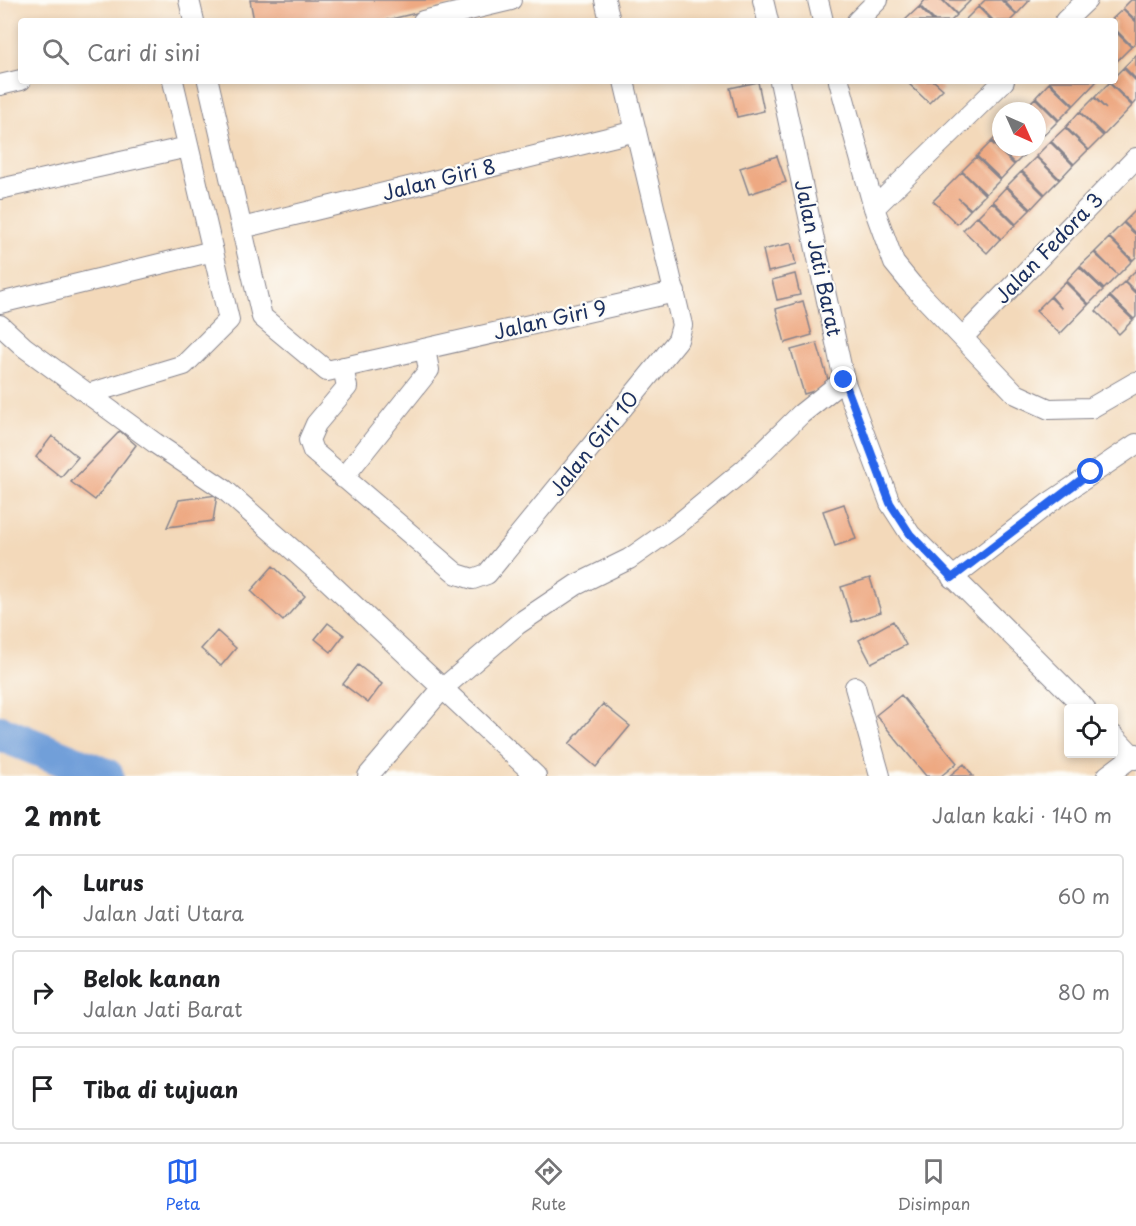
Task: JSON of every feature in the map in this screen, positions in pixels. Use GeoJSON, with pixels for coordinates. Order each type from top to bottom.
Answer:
{"type":"FeatureCollection","features":[{"type":"Feature","properties":{"kind":"street"},"geometry":{"type":"LineString","coordinates":[[189,0],[193,18]]}},
{"type":"Feature","properties":{"kind":"street"},"geometry":{"type":"LineString","coordinates":[[437,18],[511,0]]}},
{"type":"Feature","properties":{"kind":"street"},"geometry":{"type":"LineString","coordinates":[[605,0],[609,18]]}},
{"type":"Feature","properties":{"kind":"street"},"geometry":{"type":"LineString","coordinates":[[763,0],[767,18]]}},
{"type":"Feature","properties":{"kind":"street"},"geometry":{"type":"LineString","coordinates":[[818,0],[822,18]]}},
{"type":"Feature","properties":{"kind":"street"},"geometry":{"type":"LineString","coordinates":[[860,18],[878,0]]}},
{"type":"Feature","properties":{"kind":"street"},"geometry":{"type":"LineString","coordinates":[[1068,18],[1087,0]]}},
{"type":"Feature","properties":{"kind":"street"},"geometry":{"type":"LineString","coordinates":[[0,85],[18,81]]}},
{"type":"Feature","properties":{"kind":"street"},"geometry":{"type":"LineString","coordinates":[[88,394],[184,365],[229,320],[174,84]]}},
{"type":"Feature","properties":{"kind":"street"},"geometry":{"type":"LineString","coordinates":[[209,84],[262,316],[335,369],[347,387],[316,424],[309,440],[313,452],[344,478],[429,370],[425,349]]}},
{"type":"Feature","properties":{"kind":"street","name":"Jalan Giri 10"},"geometry":{"type":"LineString","coordinates":[[344,478],[457,574],[473,579],[487,574],[678,340],[682,325],[675,291],[625,84]]}},
{"type":"Feature","properties":{"kind":"street","name":"Jalan Jati Barat"},"geometry":{"type":"LineString","coordinates":[[781,84],[844,380],[890,503],[910,534],[1081,704]]}},
{"type":"Feature","properties":{"kind":"street"},"geometry":{"type":"LineString","coordinates":[[840,84],[874,208],[894,263],[912,285],[1016,394],[1048,409],[1091,408],[1136,382]]}},
{"type":"Feature","properties":{"kind":"street"},"geometry":{"type":"LineString","coordinates":[[874,208],[1001,84]]}},
{"type":"Feature","properties":{"kind":"street","name":"Jalan Giri 8"},"geometry":{"type":"LineString","coordinates":[[242,228],[636,131]]}},
{"type":"Feature","properties":{"kind":"street"},"geometry":{"type":"LineString","coordinates":[[0,189],[188,147]]}},
{"type":"Feature","properties":{"kind":"street","name":"Jalan Fedora 3"},"geometry":{"type":"LineString","coordinates":[[963,337],[1136,158]]}},
{"type":"Feature","properties":{"kind":"street"},"geometry":{"type":"LineString","coordinates":[[0,303],[213,251]]}},
{"type":"Feature","properties":{"kind":"street","name":"Jalan Giri 9"},"geometry":{"type":"LineString","coordinates":[[335,369],[675,291]]}},
{"type":"Feature","properties":{"kind":"street"},"geometry":{"type":"LineString","coordinates":[[0,325],[24,347],[88,394],[225,490],[327,580],[536,776]]}},
{"type":"Feature","properties":{"kind":"street"},"geometry":{"type":"LineString","coordinates":[[368,776],[442,689],[518,624],[576,585],[629,559],[676,526],[745,469],[801,414],[844,380]]}},
{"type":"Feature","properties":{"kind":"street"},"geometry":{"type":"LineString","coordinates":[[952,578],[1048,503],[1136,444]]}},
{"type":"Feature","properties":{"kind":"street"},"geometry":{"type":"LineString","coordinates":[[855,687],[880,776]]}},
{"type":"Feature","properties":{"kind":"street"},"geometry":{"type":"LineString","coordinates":[[1107,776],[1135,756],[1118,741]]}},
{"type":"Feature","properties":{"kind":"building"},"geometry":{"type":"Polygon","coordinates":[[[250,0],[453,0],[454,4],[396,18],[253,18],[250,0]]]}},
{"type":"Feature","properties":{"kind":"building"},"geometry":{"type":"Polygon","coordinates":[[[925,0],[942,0],[957,15],[954,18],[932,18],[920,6],[925,0]]]}},
{"type":"Feature","properties":{"kind":"building"},"geometry":{"type":"Polygon","coordinates":[[[943,0],[971,0],[957,14],[943,0]]]}},
{"type":"Feature","properties":{"kind":"building"},"geometry":{"type":"Polygon","coordinates":[[[985,0],[1001,0],[1016,15],[1013,18],[991,18],[979,6],[985,0]]]}},
{"type":"Feature","properties":{"kind":"building"},"geometry":{"type":"Polygon","coordinates":[[[1003,0],[1030,0],[1017,14],[1003,0]]]}},
{"type":"Feature","properties":{"kind":"building"},"geometry":{"type":"Polygon","coordinates":[[[1131,0],[1136,0],[1136,20],[1123,8],[1131,0]]]}},
{"type":"Feature","properties":{"kind":"building"},"geometry":{"type":"Polygon","coordinates":[[[919,7],[930,18],[907,18],[919,7]]]}},
{"type":"Feature","properties":{"kind":"building"},"geometry":{"type":"Polygon","coordinates":[[[978,7],[989,18],[967,18],[978,7]]]}},
{"type":"Feature","properties":{"kind":"building"},"geometry":{"type":"Polygon","coordinates":[[[1123,9],[1136,22],[1136,42],[1132,46],[1118,32],[1118,18],[1113,18],[1123,9]]]}},
{"type":"Feature","properties":{"kind":"building"},"geometry":{"type":"Polygon","coordinates":[[[1118,34],[1131,47],[1118,60],[1118,34]]]}},
{"type":"Feature","properties":{"kind":"building"},"geometry":{"type":"Polygon","coordinates":[[[1136,55],[1136,79],[1124,67],[1136,55]]]}},
{"type":"Feature","properties":{"kind":"building"},"geometry":{"type":"Polygon","coordinates":[[[1123,68],[1136,81],[1136,102],[1133,105],[1111,84],[1118,84],[1118,73],[1123,68]]]}},
{"type":"Feature","properties":{"kind":"building"},"geometry":{"type":"Polygon","coordinates":[[[758,84],[764,111],[737,117],[730,88],[758,84]]]}},
{"type":"Feature","properties":{"kind":"building"},"geometry":{"type":"Polygon","coordinates":[[[909,84],[937,84],[943,89],[929,103],[909,84]]]}},
{"type":"Feature","properties":{"kind":"building"},"geometry":{"type":"Polygon","coordinates":[[[1050,84],[1073,106],[1059,120],[1046,107],[1046,102],[1041,102],[1036,97],[1050,84]]]}},
{"type":"Feature","properties":{"kind":"building"},"geometry":{"type":"Polygon","coordinates":[[[1052,84],[1094,84],[1074,105],[1052,84]]]}},
{"type":"Feature","properties":{"kind":"building"},"geometry":{"type":"Polygon","coordinates":[[[1110,84],[1132,106],[1104,135],[1080,112],[1094,98],[1106,109],[1095,97],[1110,84]]]}},
{"type":"Feature","properties":{"kind":"building"},"geometry":{"type":"Polygon","coordinates":[[[1046,109],[1058,121],[1046,133],[1046,109]]]}},
{"type":"Feature","properties":{"kind":"building"},"geometry":{"type":"Polygon","coordinates":[[[1079,112],[1103,136],[1089,150],[1066,127],[1079,112]]]}},
{"type":"Feature","properties":{"kind":"building"},"geometry":{"type":"Polygon","coordinates":[[[1065,128],[1088,150],[1074,164],[1051,141],[1065,128]]]}},
{"type":"Feature","properties":{"kind":"building"},"geometry":{"type":"Polygon","coordinates":[[[991,142],[992,156],[1005,156],[1014,165],[1001,179],[977,156],[991,142]]]}},
{"type":"Feature","properties":{"kind":"building"},"geometry":{"type":"Polygon","coordinates":[[[1050,142],[1073,165],[1060,179],[1036,156],[1046,156],[1046,146],[1050,142]]]}},
{"type":"Feature","properties":{"kind":"building"},"geometry":{"type":"Polygon","coordinates":[[[777,156],[786,182],[749,194],[740,168],[777,156]]]}},
{"type":"Feature","properties":{"kind":"building"},"geometry":{"type":"Polygon","coordinates":[[[1007,156],[1023,156],[1015,164],[1007,156]]]}},
{"type":"Feature","properties":{"kind":"building"},"geometry":{"type":"Polygon","coordinates":[[[976,157],[1000,180],[986,194],[962,171],[976,157]]]}},
{"type":"Feature","properties":{"kind":"building"},"geometry":{"type":"Polygon","coordinates":[[[1036,157],[1059,180],[1045,194],[1022,171],[1036,157]]]}},
{"type":"Feature","properties":{"kind":"building"},"geometry":{"type":"Polygon","coordinates":[[[962,172],[985,195],[971,209],[958,198],[970,210],[957,224],[933,201],[962,172]]]}},
{"type":"Feature","properties":{"kind":"building"},"geometry":{"type":"Polygon","coordinates":[[[1021,172],[1044,195],[1031,209],[1007,186],[1021,172]]]}},
{"type":"Feature","properties":{"kind":"building"},"geometry":{"type":"Polygon","coordinates":[[[1006,187],[1030,210],[1016,224],[993,201],[1006,187]]]}},
{"type":"Feature","properties":{"kind":"building"},"geometry":{"type":"Polygon","coordinates":[[[992,202],[1015,225],[1001,239],[978,216],[992,202]]]}},
{"type":"Feature","properties":{"kind":"building"},"geometry":{"type":"Polygon","coordinates":[[[1136,210],[1136,234],[1124,222],[1136,210]]]}},
{"type":"Feature","properties":{"kind":"building"},"geometry":{"type":"Polygon","coordinates":[[[977,216],[1000,239],[987,253],[963,230],[977,216]]]}},
{"type":"Feature","properties":{"kind":"building"},"geometry":{"type":"Polygon","coordinates":[[[1123,223],[1136,235],[1136,257],[1133,260],[1109,237],[1123,223]]]}},
{"type":"Feature","properties":{"kind":"building"},"geometry":{"type":"Polygon","coordinates":[[[1109,238],[1132,261],[1118,275],[1095,252],[1109,238]]]}},
{"type":"Feature","properties":{"kind":"building"},"geometry":{"type":"Polygon","coordinates":[[[791,243],[796,265],[768,272],[763,250],[791,243]]]}},
{"type":"Feature","properties":{"kind":"building"},"geometry":{"type":"Polygon","coordinates":[[[1094,253],[1118,275],[1104,289],[1080,266],[1094,253]]]}},
{"type":"Feature","properties":{"kind":"building"},"geometry":{"type":"Polygon","coordinates":[[[1079,267],[1103,290],[1089,304],[1066,281],[1079,267]]]}},
{"type":"Feature","properties":{"kind":"building"},"geometry":{"type":"Polygon","coordinates":[[[1136,270],[1136,292],[1125,281],[1136,270]]]}},
{"type":"Feature","properties":{"kind":"building"},"geometry":{"type":"Polygon","coordinates":[[[795,274],[800,295],[777,300],[772,280],[795,274]]]}},
{"type":"Feature","properties":{"kind":"building"},"geometry":{"type":"Polygon","coordinates":[[[1065,282],[1088,305],[1060,334],[1036,311],[1050,297],[1062,309],[1051,296],[1065,282]]]}},
{"type":"Feature","properties":{"kind":"building"},"geometry":{"type":"Polygon","coordinates":[[[1124,282],[1136,294],[1136,317],[1134,319],[1110,296],[1124,282]]]}},
{"type":"Feature","properties":{"kind":"building"},"geometry":{"type":"Polygon","coordinates":[[[1109,297],[1133,320],[1119,334],[1096,311],[1109,297]]]}},
{"type":"Feature","properties":{"kind":"building"},"geometry":{"type":"Polygon","coordinates":[[[803,301],[812,335],[785,343],[776,309],[803,301]]]}},
{"type":"Feature","properties":{"kind":"building"},"geometry":{"type":"Polygon","coordinates":[[[817,343],[830,386],[804,394],[791,350],[817,343]]]}},
{"type":"Feature","properties":{"kind":"building"},"geometry":{"type":"Polygon","coordinates":[[[120,431],[136,445],[95,500],[71,482],[120,431]]]}},
{"type":"Feature","properties":{"kind":"building"},"geometry":{"type":"Polygon","coordinates":[[[52,436],[78,457],[61,477],[36,457],[52,436]]]}},
{"type":"Feature","properties":{"kind":"building"},"geometry":{"type":"Polygon","coordinates":[[[217,495],[213,521],[167,527],[179,500],[217,495]]]}},
{"type":"Feature","properties":{"kind":"building"},"geometry":{"type":"Polygon","coordinates":[[[844,504],[856,539],[835,546],[823,511],[844,504]]]}},
{"type":"Feature","properties":{"kind":"building"},"geometry":{"type":"Polygon","coordinates":[[[273,566],[305,596],[283,621],[251,591],[273,566]]]}},
{"type":"Feature","properties":{"kind":"building"},"geometry":{"type":"Polygon","coordinates":[[[870,578],[881,612],[852,622],[841,587],[870,578]]]}},
{"type":"Feature","properties":{"kind":"building"},"geometry":{"type":"Polygon","coordinates":[[[893,621],[906,645],[871,663],[859,640],[893,621]]]}},
{"type":"Feature","properties":{"kind":"building"},"geometry":{"type":"Polygon","coordinates":[[[328,623],[344,635],[331,652],[315,639],[328,623]]]}},
{"type":"Feature","properties":{"kind":"building"},"geometry":{"type":"Polygon","coordinates":[[[217,631],[236,648],[221,666],[201,649],[217,631]]]}},
{"type":"Feature","properties":{"kind":"building"},"geometry":{"type":"Polygon","coordinates":[[[358,665],[382,684],[368,703],[343,684],[358,665]]]}},
{"type":"Feature","properties":{"kind":"building"},"geometry":{"type":"Polygon","coordinates":[[[901,695],[957,763],[941,776],[926,776],[876,715],[901,695]]]}},
{"type":"Feature","properties":{"kind":"building"},"geometry":{"type":"Polygon","coordinates":[[[603,704],[630,726],[596,767],[569,744],[603,704]]]}},
{"type":"Feature","properties":{"kind":"building"},"geometry":{"type":"Polygon","coordinates":[[[964,764],[973,776],[949,776],[964,764]]]}},
{"type":"Feature","properties":{"kind":"waterway"},"geometry":{"type":"LineString","coordinates":[[0,733],[106,776]]}},
{"type":"Feature","properties":{"kind":"route"},"geometry":{"type":"LineString","coordinates":[[844,380],[890,503],[910,534],[952,578],[1091,472]]}}]}
